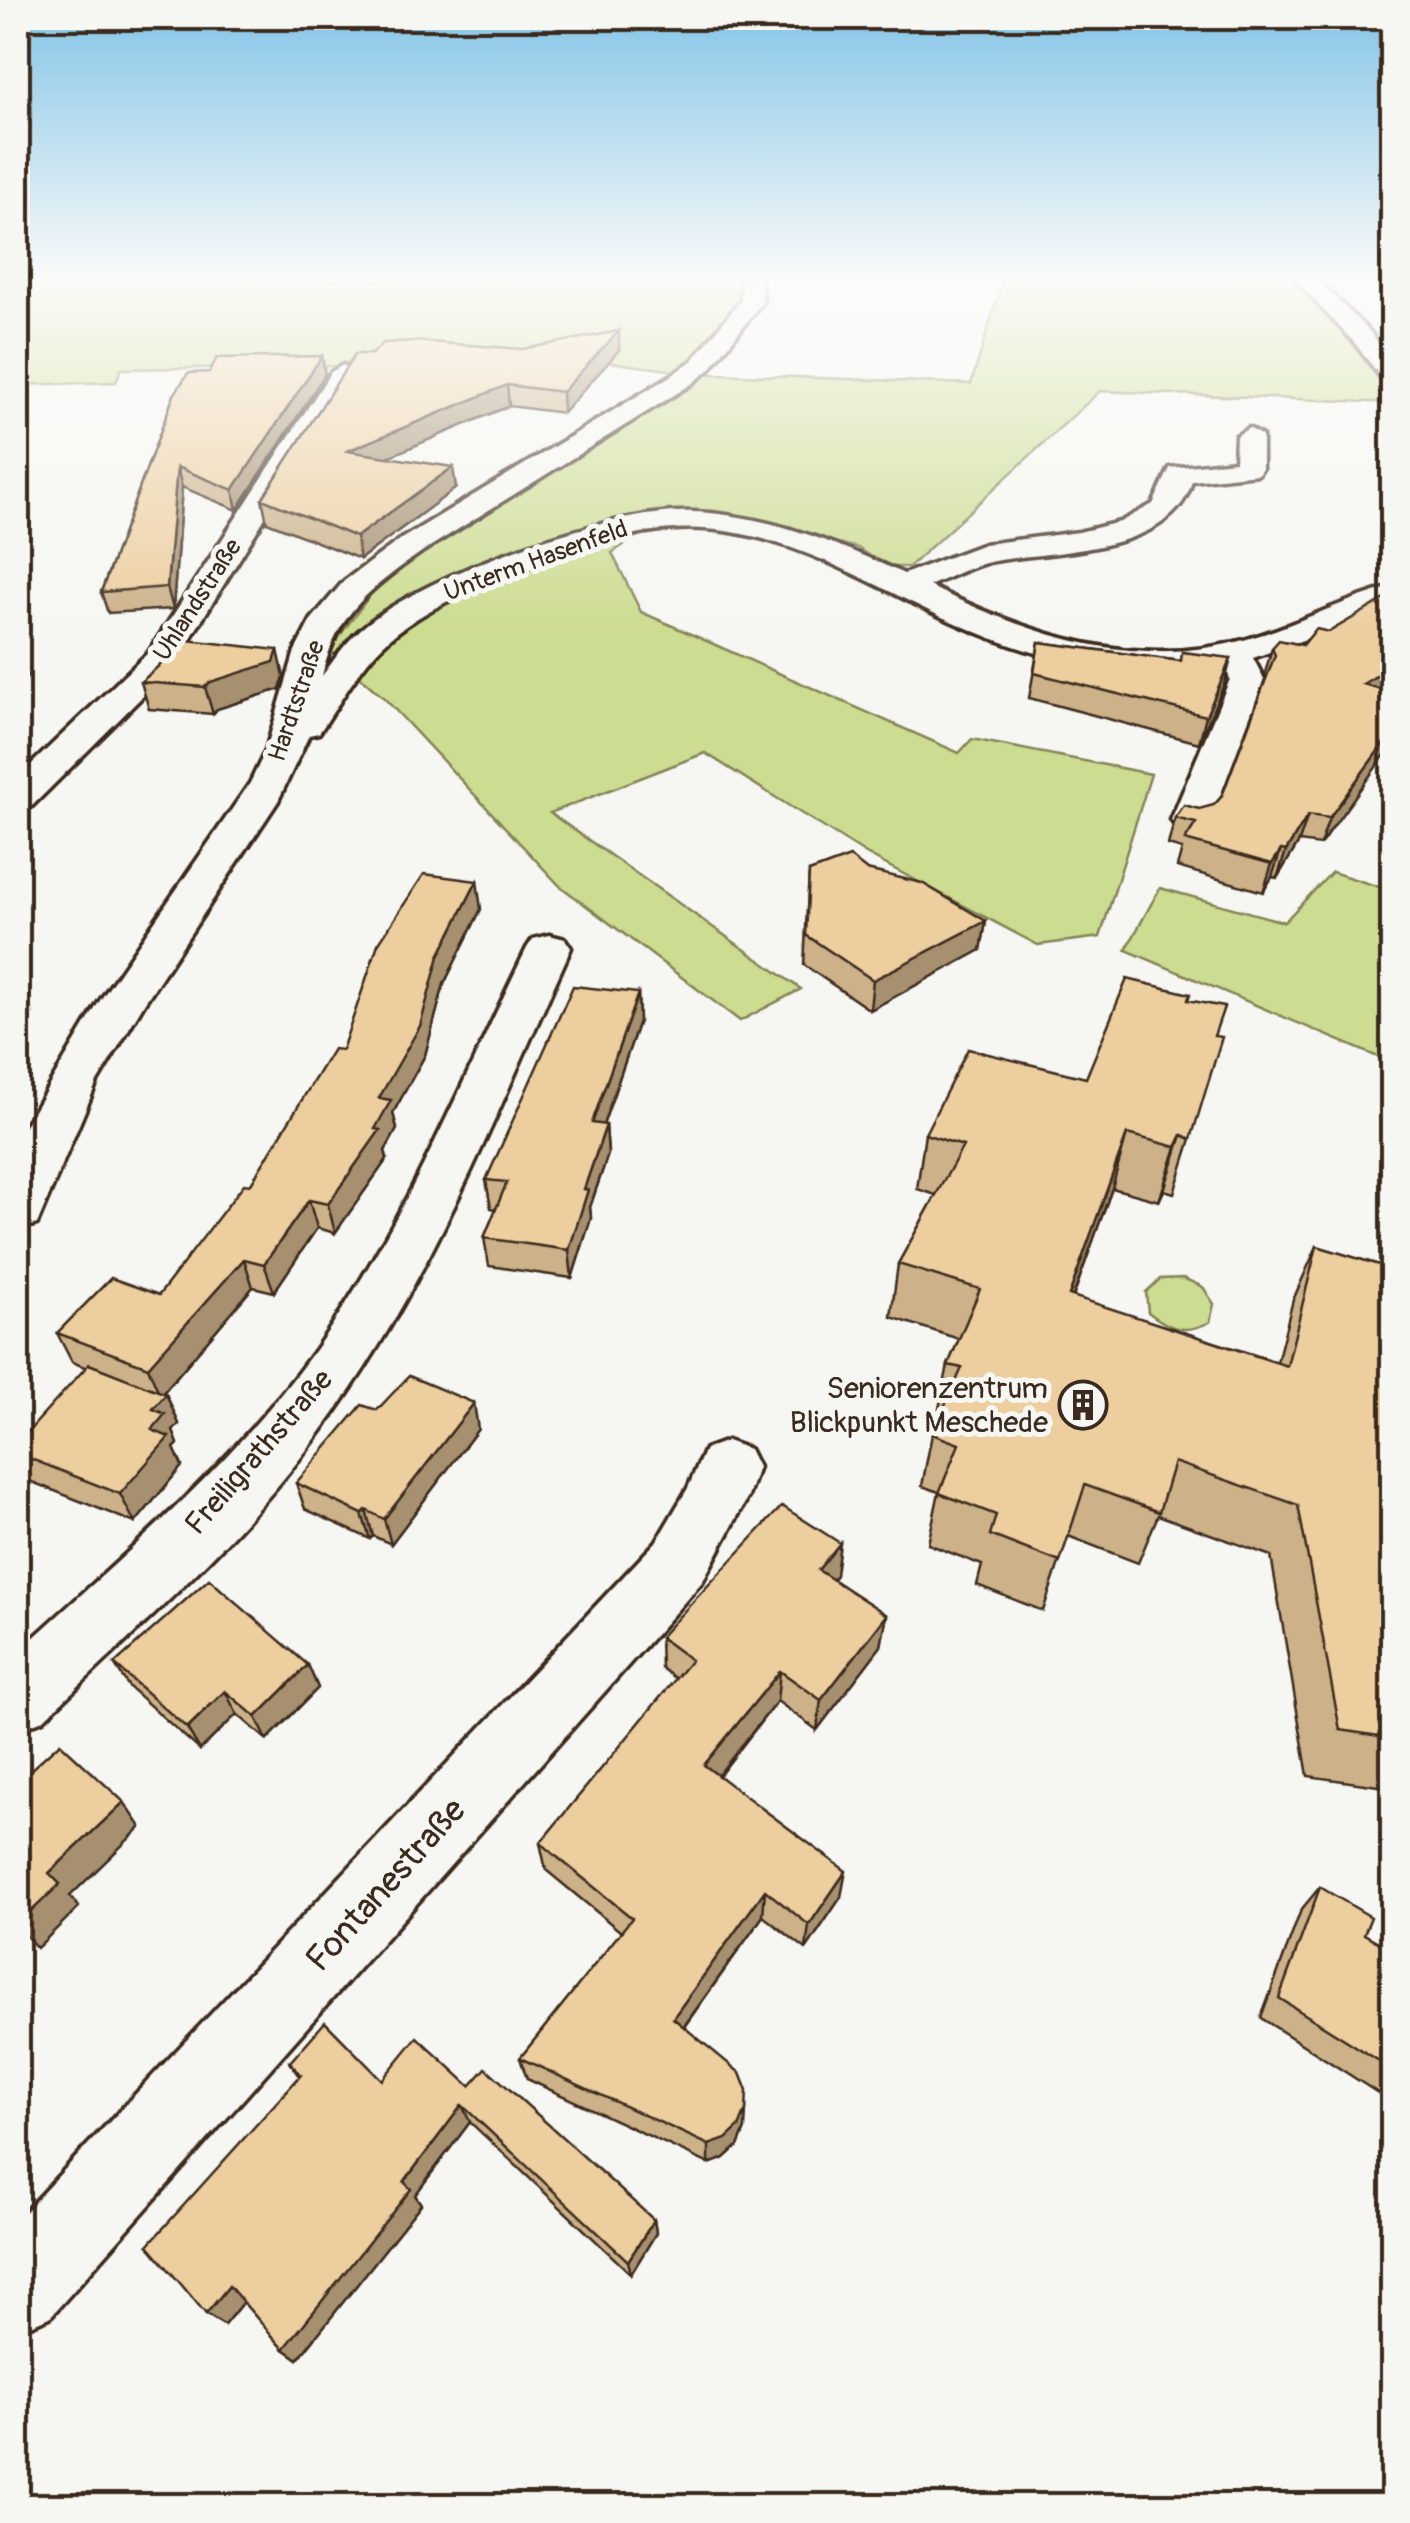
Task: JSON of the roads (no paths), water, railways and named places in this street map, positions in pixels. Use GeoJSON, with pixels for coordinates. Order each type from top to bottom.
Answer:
{"type":"FeatureCollection","features":[{"type":"Feature","properties":{"kind":"street","name":"Uhlandstraße"},"geometry":{"type":"LineString","coordinates":[[18,798],[162,658],[328,398]]}},
{"type":"Feature","properties":{"kind":"street","name":"Hardtstraße"},"geometry":{"type":"LineString","coordinates":[[19,1198],[84,1064],[228,848],[285,750],[314,647],[347,594],[412,544],[651,398]]}},
{"type":"Feature","properties":{"kind":"street"},"geometry":{"type":"LineString","coordinates":[[1152,464],[1180,474],[1248,468],[1249,436]]}},
{"type":"Feature","properties":{"kind":"street"},"geometry":{"type":"LineString","coordinates":[[904,585],[984,553],[1080,541],[1130,528],[1163,510],[1175,492],[1180,474]]}},
{"type":"Feature","properties":{"kind":"street","name":"Unterm Hasenfeld"},"geometry":{"type":"LineString","coordinates":[[285,750],[366,643],[394,619],[472,580],[628,526],[688,520],[754,530],[819,548],[1015,637],[1061,652],[1155,663],[1228,657],[1392,596]]}},
{"type":"Feature","properties":{"kind":"street"},"geometry":{"type":"LineString","coordinates":[[1191,820],[1248,679],[1242,666],[1228,657]]}},
{"type":"Feature","properties":{"kind":"street","name":"Freiligrathstraße"},"geometry":{"type":"LineString","coordinates":[[18,1697],[219,1505],[298,1417],[328,1375],[394,1270],[549,948]]}},
{"type":"Feature","properties":{"kind":"street","name":"Fontanestraße"},"geometry":{"type":"LineString","coordinates":[[18,2285],[668,1575],[716,1497],[727,1466]]}},
{"type":"Feature","properties":{"kind":"place","name":"Seniorenzentrum Blickpunkt Meschede"},"geometry":{"type":"Point","coordinates":[1083,1405]}}]}
